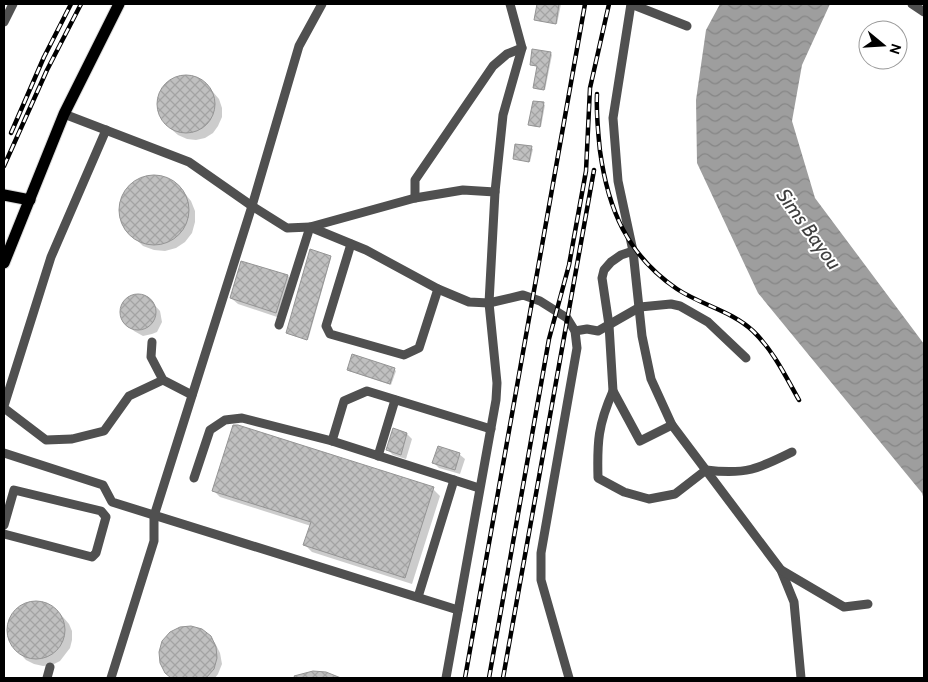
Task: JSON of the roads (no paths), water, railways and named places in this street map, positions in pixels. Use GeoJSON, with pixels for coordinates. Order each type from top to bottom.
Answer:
{"type":"FeatureCollection","features":[{"type":"Feature","properties":{"kind":"main road"},"geometry":{"type":"LineString","coordinates":[[4,263],[64,114],[119,4]]}},
{"type":"Feature","properties":{"kind":"main road"},"geometry":{"type":"LineString","coordinates":[[4,195],[30,200]]}},
{"type":"Feature","properties":{"kind":"lane"},"geometry":{"type":"LineString","coordinates":[[4,22],[13,4]]}},
{"type":"Feature","properties":{"kind":"lane"},"geometry":{"type":"LineString","coordinates":[[112,678],[154,541],[154,516],[252,206],[299,46],[322,4]]}},
{"type":"Feature","properties":{"kind":"lane"},"geometry":{"type":"LineString","coordinates":[[446,678],[491,429],[497,383],[489,304],[495,192],[503,115],[522,48],[510,4]]}},
{"type":"Feature","properties":{"kind":"lane"},"geometry":{"type":"LineString","coordinates":[[687,26],[631,4],[613,118],[618,180],[633,252],[642,336],[652,379],[672,425],[781,570],[794,602],[800,678]]}},
{"type":"Feature","properties":{"kind":"lane"},"geometry":{"type":"LineString","coordinates":[[912,4],[924,12]]}},
{"type":"Feature","properties":{"kind":"lane"},"geometry":{"type":"LineString","coordinates":[[415,198],[415,180],[493,66],[506,54],[522,48]]}},
{"type":"Feature","properties":{"kind":"lane"},"geometry":{"type":"LineString","coordinates":[[64,114],[189,162],[252,206],[288,228],[310,227],[415,198],[463,190],[495,192]]}},
{"type":"Feature","properties":{"kind":"lane"},"geometry":{"type":"LineString","coordinates":[[106,130],[51,258],[4,407],[46,440],[72,439],[104,431],[129,396],[164,380]]}},
{"type":"Feature","properties":{"kind":"lane"},"geometry":{"type":"LineString","coordinates":[[310,227],[351,244],[438,289],[469,302],[489,304],[523,295],[540,301],[567,318],[575,331],[577,348],[541,553],[541,580],[569,678]]}},
{"type":"Feature","properties":{"kind":"lane"},"geometry":{"type":"LineString","coordinates":[[279,325],[310,227]]}},
{"type":"Feature","properties":{"kind":"lane"},"geometry":{"type":"LineString","coordinates":[[351,244],[326,326],[330,334],[404,355],[419,348],[438,289]]}},
{"type":"Feature","properties":{"kind":"lane"},"geometry":{"type":"LineString","coordinates":[[633,252],[621,255],[611,262],[604,270],[602,278],[609,325],[613,392],[640,441],[672,425]]}},
{"type":"Feature","properties":{"kind":"lane"},"geometry":{"type":"LineString","coordinates":[[575,331],[587,329],[598,331],[640,307],[667,304],[680,306],[708,322],[746,358]]}},
{"type":"Feature","properties":{"kind":"lane"},"geometry":{"type":"LineString","coordinates":[[152,342],[151,357],[164,380],[192,395]]}},
{"type":"Feature","properties":{"kind":"lane"},"geometry":{"type":"LineString","coordinates":[[332,441],[344,401],[367,391],[491,429]]}},
{"type":"Feature","properties":{"kind":"lane"},"geometry":{"type":"LineString","coordinates":[[613,392],[602,416],[597,444],[598,478],[624,492],[649,499],[675,494],[706,470],[741,472],[762,467],[792,452]]}},
{"type":"Feature","properties":{"kind":"lane"},"geometry":{"type":"LineString","coordinates":[[378,456],[395,400]]}},
{"type":"Feature","properties":{"kind":"lane"},"geometry":{"type":"LineString","coordinates":[[194,478],[210,430],[225,420],[242,418],[332,441],[479,488]]}},
{"type":"Feature","properties":{"kind":"lane"},"geometry":{"type":"LineString","coordinates":[[4,453],[103,485],[112,502],[458,610]]}},
{"type":"Feature","properties":{"kind":"lane"},"geometry":{"type":"LineString","coordinates":[[418,597],[454,480]]}},
{"type":"Feature","properties":{"kind":"lane"},"geometry":{"type":"LineString","coordinates":[[4,526],[14,490],[101,511],[106,517],[96,553],[92,557],[4,534]]}},
{"type":"Feature","properties":{"kind":"lane"},"geometry":{"type":"LineString","coordinates":[[781,570],[844,607],[868,604]]}},
{"type":"Feature","properties":{"kind":"lane"},"geometry":{"type":"LineString","coordinates":[[47,678],[50,667]]}},
{"type":"Feature","properties":{"kind":"water","name":"Sims Bayou"},"geometry":{"type":"Polygon","coordinates":[[[720,4],[830,4],[802,65],[792,121],[815,198],[924,344],[924,500],[922,493],[758,293],[697,163],[696,100],[706,30],[720,4]]]}},
{"type":"Feature","properties":{"kind":"railway"},"geometry":{"type":"LineString","coordinates":[[11,133],[44,57],[71,4]]}},
{"type":"Feature","properties":{"kind":"railway"},"geometry":{"type":"LineString","coordinates":[[4,166],[47,70],[81,4]]}},
{"type":"Feature","properties":{"kind":"railway"},"geometry":{"type":"LineString","coordinates":[[465,678],[585,4]]}},
{"type":"Feature","properties":{"kind":"railway"},"geometry":{"type":"LineString","coordinates":[[489,678],[549,339],[569,265],[586,171],[590,88],[609,4]]}},
{"type":"Feature","properties":{"kind":"railway"},"geometry":{"type":"LineString","coordinates":[[597,94],[600,151],[608,192],[623,229],[633,246],[660,276],[677,289],[736,318],[753,331],[773,355],[799,400]]}},
{"type":"Feature","properties":{"kind":"railway"},"geometry":{"type":"LineString","coordinates":[[503,678],[594,170]]}}]}
